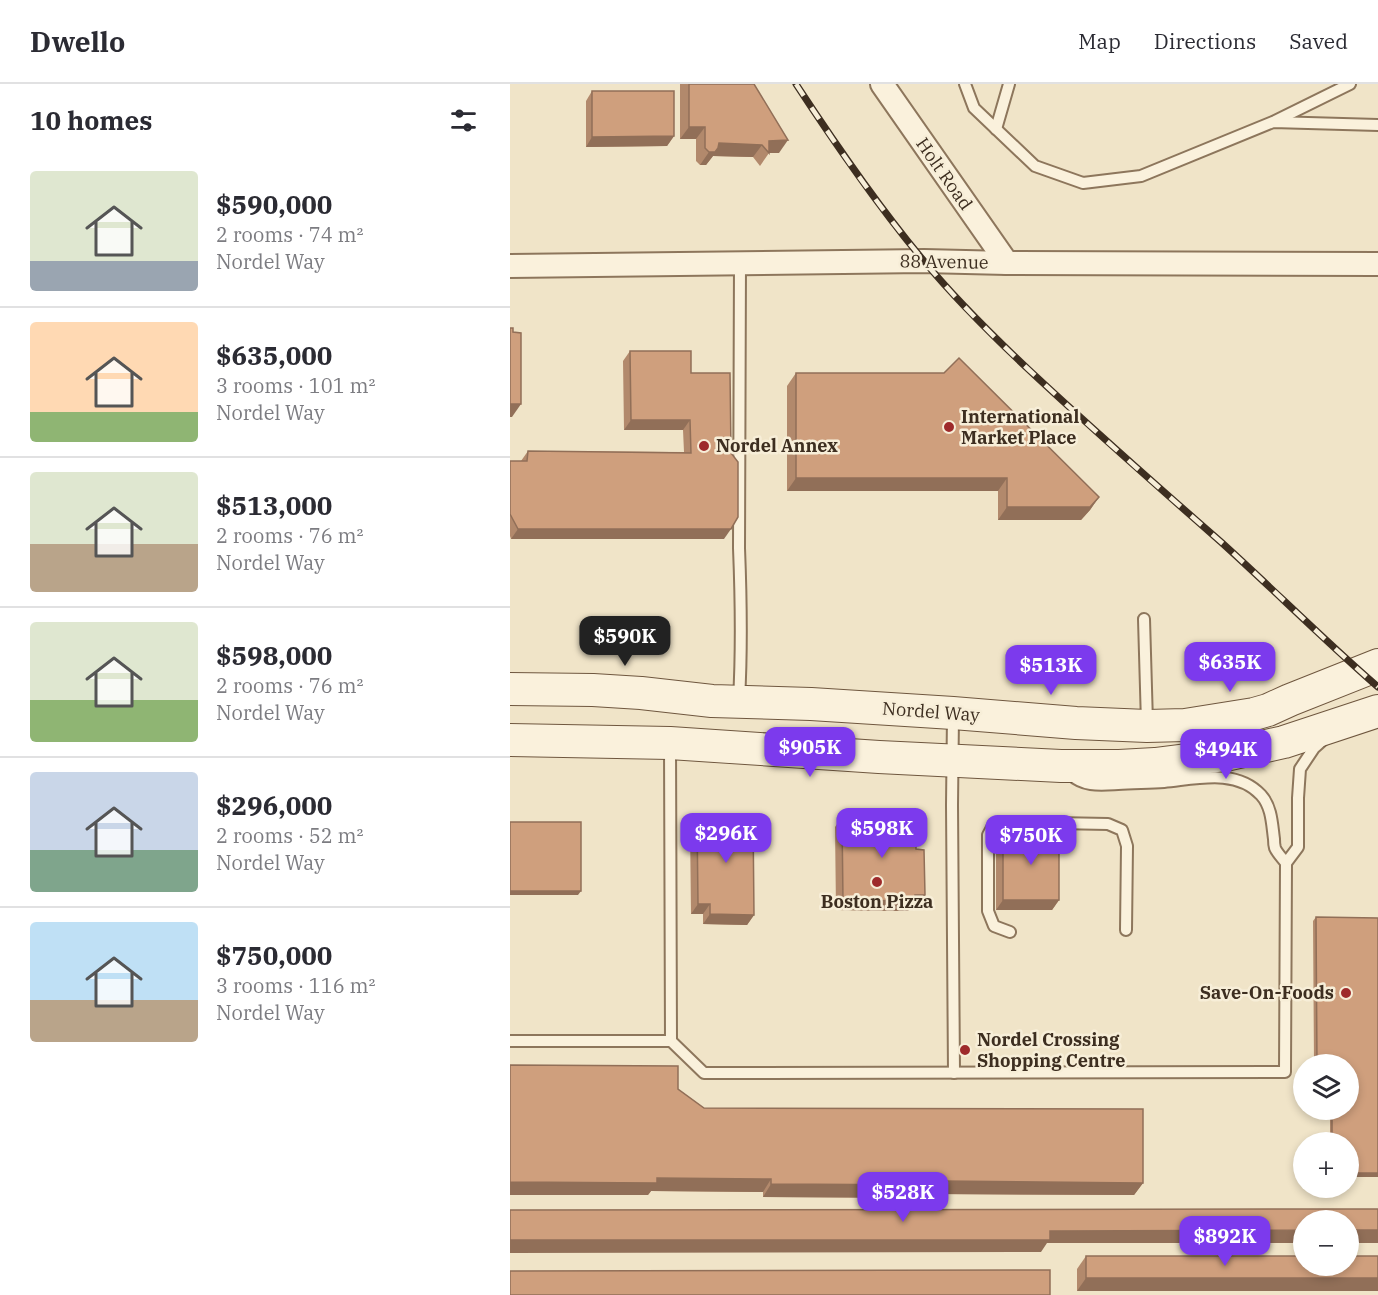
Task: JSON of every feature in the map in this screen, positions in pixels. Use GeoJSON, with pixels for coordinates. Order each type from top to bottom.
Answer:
{"type":"FeatureCollection","features":[{"type":"Feature","properties":{"kind":"main road","name":"Nordel Way"},"geometry":{"type":"LineString","coordinates":[[510,689],[593,690],[712,701],[811,704],[1076,723],[1185,725],[1268,711],[1378,665]]}},
{"type":"Feature","properties":{"kind":"main road"},"geometry":{"type":"LineString","coordinates":[[510,740],[670,743],[824,754],[1061,766],[1119,766],[1226,755],[1284,742],[1378,711]]}},
{"type":"Feature","properties":{"kind":"street","name":"Holt Road"},"geometry":{"type":"LineString","coordinates":[[882,84],[1007,263]]}},
{"type":"Feature","properties":{"kind":"street","name":"88 Avenue"},"geometry":{"type":"LineString","coordinates":[[510,266],[924,261],[1378,264]]}},
{"type":"Feature","properties":{"kind":"lane"},"geometry":{"type":"LineString","coordinates":[[965,84],[974,108],[1035,166],[1083,183],[1141,176],[1273,123],[1350,84]]}},
{"type":"Feature","properties":{"kind":"lane"},"geometry":{"type":"LineString","coordinates":[[996,129],[1009,84]]}},
{"type":"Feature","properties":{"kind":"lane"},"geometry":{"type":"LineString","coordinates":[[1273,123],[1378,126]]}},
{"type":"Feature","properties":{"kind":"lane"},"geometry":{"type":"LineString","coordinates":[[739,702],[741,663],[740,263]]}},
{"type":"Feature","properties":{"kind":"lane"},"geometry":{"type":"LineString","coordinates":[[1144,619],[1147,726]]}},
{"type":"Feature","properties":{"kind":"lane"},"geometry":{"type":"LineString","coordinates":[[953,713],[954,1073]]}},
{"type":"Feature","properties":{"kind":"lane"},"geometry":{"type":"LineString","coordinates":[[510,1041],[671,1041],[704,1073],[1285,1072],[1286,863],[1298,847],[1300,769],[1314,748],[1348,720]]}},
{"type":"Feature","properties":{"kind":"lane"},"geometry":{"type":"LineString","coordinates":[[670,743],[671,1041]]}},
{"type":"Feature","properties":{"kind":"lane"},"geometry":{"type":"LineString","coordinates":[[1061,766],[1076,780],[1087,784],[1154,783],[1211,777],[1231,778],[1241,782],[1262,796],[1269,807],[1275,849],[1286,863]]}},
{"type":"Feature","properties":{"kind":"lane"},"geometry":{"type":"LineString","coordinates":[[1010,932],[994,926],[988,911],[988,836],[994,824],[1006,822],[1108,824],[1122,830],[1127,846],[1126,930]]}},
{"type":"Feature","properties":{"kind":"building"},"geometry":{"type":"Polygon","coordinates":[[[689,84],[754,84],[788,140],[769,141],[769,153],[762,145],[719,143],[715,152],[709,152],[705,148],[705,127],[689,127],[689,84]]]}},
{"type":"Feature","properties":{"kind":"building"},"geometry":{"type":"Polygon","coordinates":[[[592,91],[674,91],[674,136],[592,137],[592,91]]]}},
{"type":"Feature","properties":{"kind":"building"},"geometry":{"type":"Polygon","coordinates":[[[510,328],[513,328],[513,332],[521,333],[521,404],[510,404],[510,328]]]}},
{"type":"Feature","properties":{"kind":"building","name":"Nordel Annex"},"geometry":{"type":"Polygon","coordinates":[[[630,351],[691,351],[691,373],[730,373],[731,453],[738,462],[738,517],[731,529],[518,529],[510,514],[510,461],[527,461],[528,451],[691,453],[690,420],[631,420],[630,351]]]}},
{"type":"Feature","properties":{"kind":"building"},"geometry":{"type":"Polygon","coordinates":[[[959,358],[1099,497],[1090,507],[1007,507],[1007,478],[796,478],[796,373],[944,373],[959,358]]]}},
{"type":"Feature","properties":{"kind":"building"},"geometry":{"type":"Polygon","coordinates":[[[697,816],[753,816],[754,915],[710,914],[710,904],[698,904],[697,816]]]}},
{"type":"Feature","properties":{"kind":"building","name":"Boston Pizza"},"geometry":{"type":"Polygon","coordinates":[[[842,817],[916,817],[916,849],[924,850],[925,895],[915,895],[915,901],[843,900],[842,817]]]}},
{"type":"Feature","properties":{"kind":"building"},"geometry":{"type":"Polygon","coordinates":[[[510,822],[581,822],[581,891],[510,891],[510,822]]]}},
{"type":"Feature","properties":{"kind":"building"},"geometry":{"type":"Polygon","coordinates":[[[1003,832],[1059,832],[1059,900],[1003,900],[1003,832]]]}},
{"type":"Feature","properties":{"kind":"building","name":"Save-On-Foods"},"geometry":{"type":"Polygon","coordinates":[[[1316,917],[1378,918],[1378,1173],[1359,1173],[1359,1132],[1332,1132],[1332,1120],[1359,1120],[1359,1054],[1317,1054],[1316,917]]]}},
{"type":"Feature","properties":{"kind":"building"},"geometry":{"type":"Polygon","coordinates":[[[510,1065],[678,1066],[678,1089],[704,1108],[1143,1109],[1143,1183],[941,1181],[941,1185],[771,1184],[771,1179],[657,1178],[657,1183],[510,1182],[510,1065]]]}},
{"type":"Feature","properties":{"kind":"building"},"geometry":{"type":"Polygon","coordinates":[[[1378,1209],[1378,1230],[1359,1230],[1359,1210],[1293,1210],[1293,1230],[1050,1231],[1050,1240],[510,1240],[510,1210],[1378,1209]]]}},
{"type":"Feature","properties":{"kind":"building"},"geometry":{"type":"Polygon","coordinates":[[[1086,1256],[1293,1256],[1293,1276],[1359,1276],[1359,1256],[1378,1256],[1378,1278],[1086,1278],[1086,1256]]]}},
{"type":"Feature","properties":{"kind":"building"},"geometry":{"type":"Polygon","coordinates":[[[1050,1270],[1050,1295],[510,1295],[510,1271],[1050,1270]]]}},
{"type":"Feature","properties":{"kind":"railway"},"geometry":{"type":"LineString","coordinates":[[796,84],[890,218],[936,275],[974,317],[1052,391],[1221,542],[1378,687]]}},
{"type":"Feature","properties":{"kind":"place","name":"International Market Place"},"geometry":{"type":"Point","coordinates":[949,427]}},
{"type":"Feature","properties":{"kind":"place","name":"Nordel Annex"},"geometry":{"type":"Point","coordinates":[704,446]}},
{"type":"Feature","properties":{"kind":"place","name":"Boston Pizza"},"geometry":{"type":"Point","coordinates":[877,882]}},
{"type":"Feature","properties":{"kind":"place","name":"Save-On-Foods"},"geometry":{"type":"Point","coordinates":[1346,993]}},
{"type":"Feature","properties":{"kind":"place","name":"Nordel Crossing Shopping Centre"},"geometry":{"type":"Point","coordinates":[965,1050]}}]}
